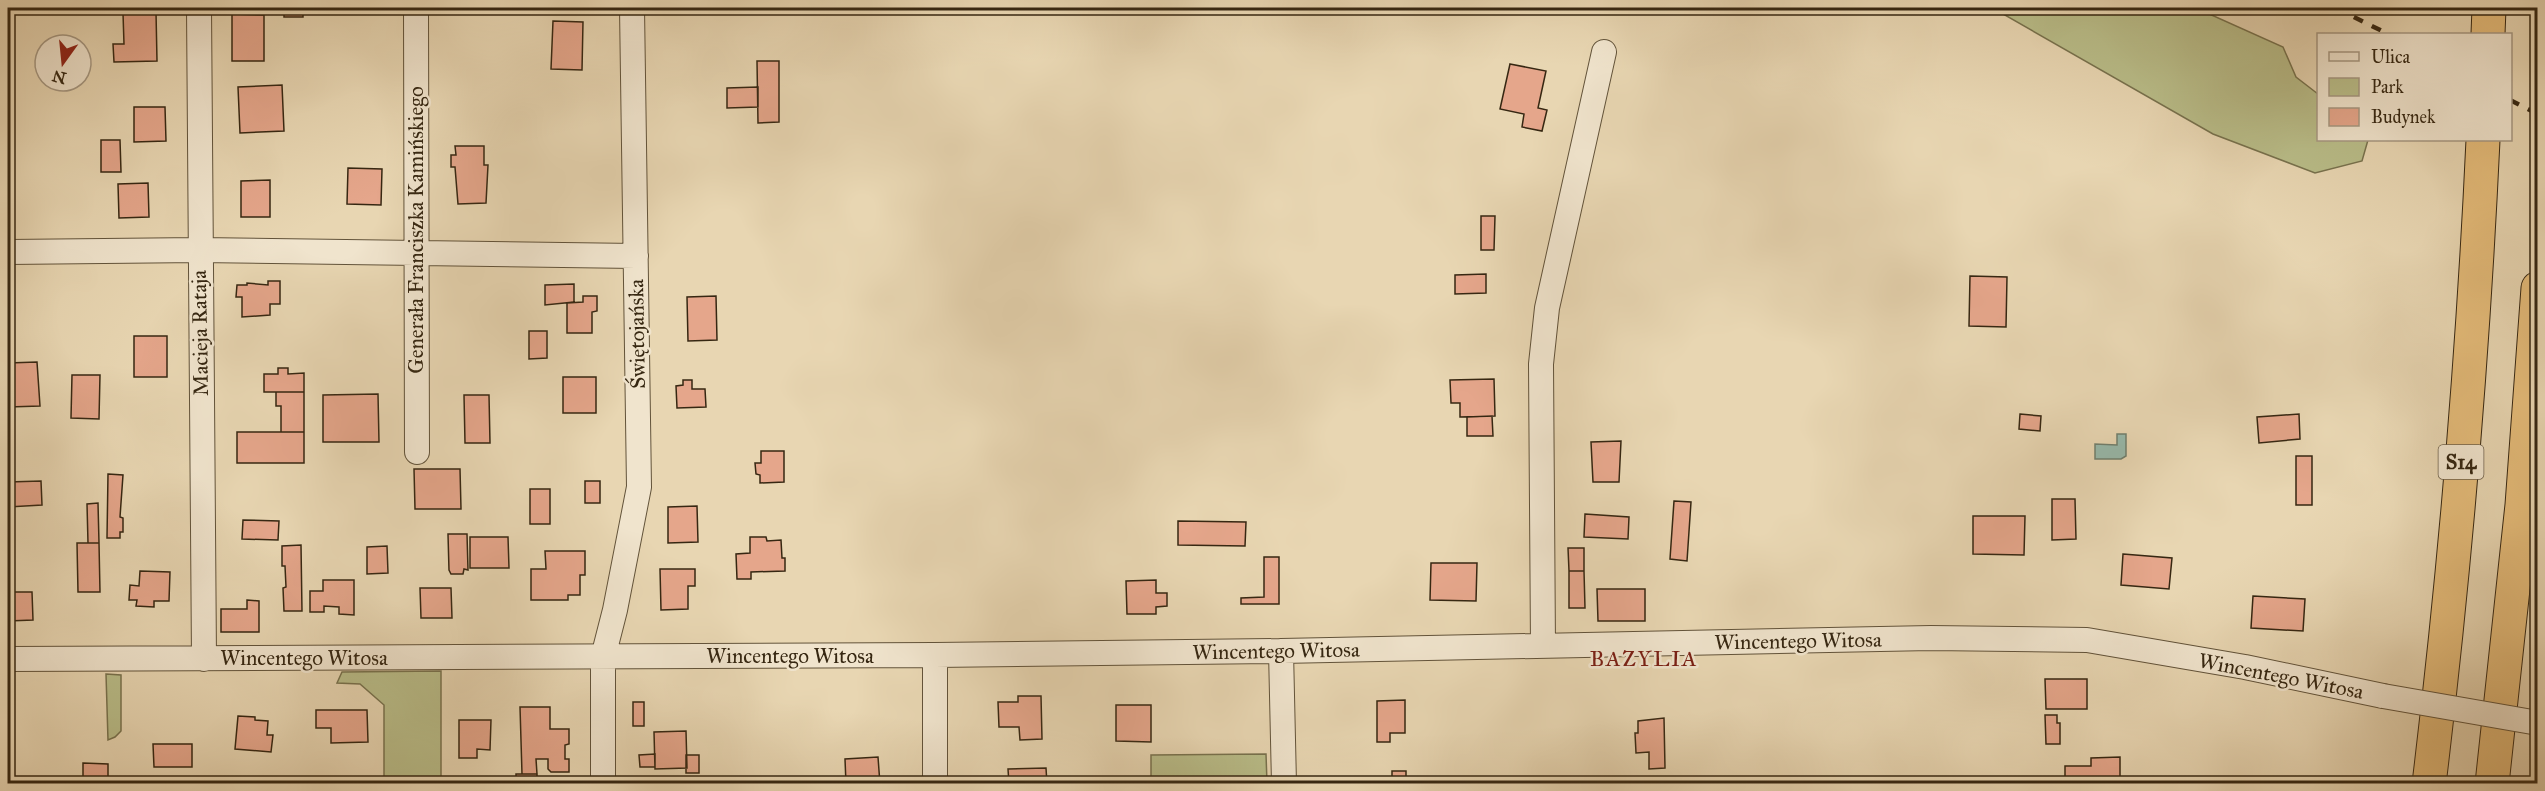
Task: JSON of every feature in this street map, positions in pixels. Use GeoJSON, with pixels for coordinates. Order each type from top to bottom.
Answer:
{"type":"FeatureCollection","features":[{"type":"Feature","properties":{"kind":"highway"},"geometry":{"type":"LineString","coordinates":[[2488,33],[2489,8]]}},
{"type":"Feature","properties":{"kind":"highway","name":"S14"},"geometry":{"type":"LineString","coordinates":[[2429,783],[2449,620],[2476,296],[2483,141]]}},
{"type":"Feature","properties":{"kind":"highway"},"geometry":{"type":"LineString","coordinates":[[2492,783],[2521,516],[2538,288]]}},
{"type":"Feature","properties":{"kind":"street","name":"Macieja Rataja"},"geometry":{"type":"LineString","coordinates":[[199,8],[199,250],[204,659]]}},
{"type":"Feature","properties":{"kind":"street","name":"Generała Franciszka Kamińskiego"},"geometry":{"type":"LineString","coordinates":[[416,8],[417,452]]}},
{"type":"Feature","properties":{"kind":"street","name":"Świętojańska"},"geometry":{"type":"LineString","coordinates":[[603,783],[603,657],[615,610],[639,487],[632,8]]}},
{"type":"Feature","properties":{"kind":"street"},"geometry":{"type":"LineString","coordinates":[[1543,646],[1541,364],[1547,308],[1604,52]]}},
{"type":"Feature","properties":{"kind":"street"},"geometry":{"type":"LineString","coordinates":[[8,252],[199,250],[636,256]]}},
{"type":"Feature","properties":{"kind":"street","name":"Wincentego Witosa"},"geometry":{"type":"LineString","coordinates":[[8,659],[935,655],[1281,651],[1931,638],[2087,640],[2245,667],[2383,696],[2538,723]]}},
{"type":"Feature","properties":{"kind":"street"},"geometry":{"type":"LineString","coordinates":[[1281,651],[1284,783]]}},
{"type":"Feature","properties":{"kind":"street"},"geometry":{"type":"LineString","coordinates":[[935,655],[935,783]]}},
{"type":"Feature","properties":{"kind":"green space"},"geometry":{"type":"Polygon","coordinates":[[[1997,8],[2196,8],[2283,47],[2296,77],[2317,93],[2317,141],[2368,141],[2362,161],[2315,173],[2213,134],[1996,10],[1997,8]]]}},
{"type":"Feature","properties":{"kind":"green space"},"geometry":{"type":"Polygon","coordinates":[[[441,671],[441,783],[384,783],[384,705],[360,684],[337,683],[342,672],[441,671]]]}},
{"type":"Feature","properties":{"kind":"green space"},"geometry":{"type":"Polygon","coordinates":[[[106,674],[121,675],[121,731],[108,740],[106,674]]]}},
{"type":"Feature","properties":{"kind":"green space"},"geometry":{"type":"Polygon","coordinates":[[[1266,754],[1267,783],[1151,783],[1151,755],[1266,754]]]}},
{"type":"Feature","properties":{"kind":"shaded area"},"geometry":{"type":"Polygon","coordinates":[[[2117,434],[2126,434],[2126,456],[2121,459],[2095,459],[2095,444],[2117,445],[2117,434]]]}},
{"type":"Feature","properties":{"kind":"building"},"geometry":{"type":"Polygon","coordinates":[[[284,8],[303,8],[303,17],[284,17],[284,8]]]}},
{"type":"Feature","properties":{"kind":"building"},"geometry":{"type":"Polygon","coordinates":[[[156,12],[157,61],[114,62],[113,44],[124,44],[123,13],[156,12]]]}},
{"type":"Feature","properties":{"kind":"building"},"geometry":{"type":"Polygon","coordinates":[[[232,14],[264,15],[264,61],[232,61],[232,14]]]}},
{"type":"Feature","properties":{"kind":"building"},"geometry":{"type":"Polygon","coordinates":[[[553,21],[583,22],[582,70],[551,69],[553,21]]]}},
{"type":"Feature","properties":{"kind":"building"},"geometry":{"type":"Polygon","coordinates":[[[757,61],[779,61],[779,122],[758,123],[757,61]]]}},
{"type":"Feature","properties":{"kind":"building"},"geometry":{"type":"Polygon","coordinates":[[[1510,64],[1546,71],[1538,108],[1547,110],[1542,131],[1522,127],[1524,114],[1500,109],[1510,64]]]}},
{"type":"Feature","properties":{"kind":"building"},"geometry":{"type":"Polygon","coordinates":[[[282,85],[284,131],[240,133],[238,87],[282,85]]]}},
{"type":"Feature","properties":{"kind":"building"},"geometry":{"type":"Polygon","coordinates":[[[758,87],[758,107],[727,108],[727,88],[758,87]]]}},
{"type":"Feature","properties":{"kind":"building"},"geometry":{"type":"Polygon","coordinates":[[[134,107],[165,107],[166,141],[134,142],[134,107]]]}},
{"type":"Feature","properties":{"kind":"building"},"geometry":{"type":"Polygon","coordinates":[[[101,140],[120,140],[121,172],[101,172],[101,140]]]}},
{"type":"Feature","properties":{"kind":"building"},"geometry":{"type":"Polygon","coordinates":[[[455,146],[484,146],[484,165],[488,165],[486,203],[458,204],[455,167],[451,167],[451,155],[456,155],[455,146]]]}},
{"type":"Feature","properties":{"kind":"building"},"geometry":{"type":"Polygon","coordinates":[[[348,168],[382,169],[381,205],[347,204],[348,168]]]}},
{"type":"Feature","properties":{"kind":"building"},"geometry":{"type":"Polygon","coordinates":[[[270,180],[270,217],[241,217],[241,181],[270,180]]]}},
{"type":"Feature","properties":{"kind":"building"},"geometry":{"type":"Polygon","coordinates":[[[148,183],[149,217],[119,218],[118,184],[148,183]]]}},
{"type":"Feature","properties":{"kind":"building"},"geometry":{"type":"Polygon","coordinates":[[[1481,216],[1495,216],[1494,250],[1481,250],[1481,216]]]}},
{"type":"Feature","properties":{"kind":"building"},"geometry":{"type":"Polygon","coordinates":[[[1486,274],[1486,293],[1455,294],[1455,275],[1486,274]]]}},
{"type":"Feature","properties":{"kind":"building"},"geometry":{"type":"Polygon","coordinates":[[[1970,276],[2007,277],[2006,327],[1969,326],[1970,276]]]}},
{"type":"Feature","properties":{"kind":"building"},"geometry":{"type":"Polygon","coordinates":[[[268,281],[280,281],[280,304],[270,304],[270,315],[242,317],[242,297],[236,297],[237,285],[247,285],[247,283],[268,285],[268,281]]]}},
{"type":"Feature","properties":{"kind":"building"},"geometry":{"type":"Polygon","coordinates":[[[574,284],[574,302],[545,305],[545,285],[574,284]]]}},
{"type":"Feature","properties":{"kind":"building"},"geometry":{"type":"Polygon","coordinates":[[[583,296],[597,296],[597,311],[592,312],[592,333],[567,333],[567,303],[583,302],[583,296]]]}},
{"type":"Feature","properties":{"kind":"building"},"geometry":{"type":"Polygon","coordinates":[[[716,296],[717,340],[688,341],[687,297],[716,296]]]}},
{"type":"Feature","properties":{"kind":"building"},"geometry":{"type":"Polygon","coordinates":[[[529,331],[547,331],[547,358],[529,359],[529,331]]]}},
{"type":"Feature","properties":{"kind":"building"},"geometry":{"type":"Polygon","coordinates":[[[134,336],[167,336],[167,377],[134,377],[134,336]]]}},
{"type":"Feature","properties":{"kind":"building"},"geometry":{"type":"Polygon","coordinates":[[[37,362],[40,406],[8,407],[8,363],[37,362]]]}},
{"type":"Feature","properties":{"kind":"building"},"geometry":{"type":"Polygon","coordinates":[[[278,368],[288,368],[288,374],[304,373],[304,392],[264,392],[264,374],[278,374],[278,368]]]}},
{"type":"Feature","properties":{"kind":"building"},"geometry":{"type":"Polygon","coordinates":[[[72,375],[100,375],[99,419],[71,418],[72,375]]]}},
{"type":"Feature","properties":{"kind":"building"},"geometry":{"type":"Polygon","coordinates":[[[563,377],[596,377],[596,413],[563,413],[563,377]]]}},
{"type":"Feature","properties":{"kind":"building"},"geometry":{"type":"Polygon","coordinates":[[[1494,379],[1495,416],[1460,417],[1460,403],[1451,403],[1450,380],[1494,379]]]}},
{"type":"Feature","properties":{"kind":"building"},"geometry":{"type":"Polygon","coordinates":[[[683,380],[692,380],[692,389],[705,389],[706,407],[677,408],[676,386],[683,385],[683,380]]]}},
{"type":"Feature","properties":{"kind":"building"},"geometry":{"type":"Polygon","coordinates":[[[276,392],[304,392],[304,432],[281,432],[281,406],[276,406],[276,392]]]}},
{"type":"Feature","properties":{"kind":"building"},"geometry":{"type":"Polygon","coordinates":[[[378,394],[379,442],[323,442],[323,395],[378,394]]]}},
{"type":"Feature","properties":{"kind":"building"},"geometry":{"type":"Polygon","coordinates":[[[464,395],[489,395],[490,443],[465,443],[464,395]]]}},
{"type":"Feature","properties":{"kind":"building"},"geometry":{"type":"Polygon","coordinates":[[[2020,414],[2041,416],[2040,431],[2019,429],[2020,414]]]}},
{"type":"Feature","properties":{"kind":"building"},"geometry":{"type":"Polygon","coordinates":[[[2299,414],[2300,439],[2259,443],[2257,417],[2299,414]]]}},
{"type":"Feature","properties":{"kind":"building"},"geometry":{"type":"Polygon","coordinates":[[[1492,416],[1493,436],[1467,436],[1467,417],[1492,416]]]}},
{"type":"Feature","properties":{"kind":"building"},"geometry":{"type":"Polygon","coordinates":[[[237,432],[304,432],[304,463],[237,463],[237,432]]]}},
{"type":"Feature","properties":{"kind":"building"},"geometry":{"type":"Polygon","coordinates":[[[1621,441],[1619,482],[1593,482],[1591,442],[1621,441]]]}},
{"type":"Feature","properties":{"kind":"building"},"geometry":{"type":"Polygon","coordinates":[[[761,451],[784,451],[784,482],[760,483],[760,475],[756,474],[755,463],[761,463],[761,451]]]}},
{"type":"Feature","properties":{"kind":"building"},"geometry":{"type":"Polygon","coordinates":[[[2296,456],[2312,456],[2312,505],[2296,505],[2296,456]]]}},
{"type":"Feature","properties":{"kind":"building"},"geometry":{"type":"Polygon","coordinates":[[[414,469],[460,469],[461,509],[415,509],[414,469]]]}},
{"type":"Feature","properties":{"kind":"building"},"geometry":{"type":"Polygon","coordinates":[[[108,474],[123,475],[120,517],[123,518],[123,532],[120,532],[120,538],[107,538],[108,474]]]}},
{"type":"Feature","properties":{"kind":"building"},"geometry":{"type":"Polygon","coordinates":[[[41,481],[42,505],[8,507],[8,482],[41,481]]]}},
{"type":"Feature","properties":{"kind":"building"},"geometry":{"type":"Polygon","coordinates":[[[585,481],[600,481],[600,503],[585,503],[585,481]]]}},
{"type":"Feature","properties":{"kind":"building"},"geometry":{"type":"Polygon","coordinates":[[[530,489],[550,489],[550,524],[530,524],[530,489]]]}},
{"type":"Feature","properties":{"kind":"building"},"geometry":{"type":"Polygon","coordinates":[[[2052,499],[2075,499],[2076,539],[2052,540],[2052,499]]]}},
{"type":"Feature","properties":{"kind":"building"},"geometry":{"type":"Polygon","coordinates":[[[1674,501],[1691,502],[1687,561],[1670,559],[1674,501]]]}},
{"type":"Feature","properties":{"kind":"building"},"geometry":{"type":"Polygon","coordinates":[[[98,503],[99,543],[88,543],[87,504],[98,503]]]}},
{"type":"Feature","properties":{"kind":"building"},"geometry":{"type":"Polygon","coordinates":[[[697,506],[698,542],[668,543],[668,507],[697,506]]]}},
{"type":"Feature","properties":{"kind":"building"},"geometry":{"type":"Polygon","coordinates":[[[1585,514],[1629,517],[1628,539],[1584,537],[1585,514]]]}},
{"type":"Feature","properties":{"kind":"building"},"geometry":{"type":"Polygon","coordinates":[[[1973,516],[2025,516],[2024,555],[1973,554],[1973,516]]]}},
{"type":"Feature","properties":{"kind":"building"},"geometry":{"type":"Polygon","coordinates":[[[243,520],[279,521],[278,540],[242,539],[243,520]]]}},
{"type":"Feature","properties":{"kind":"building"},"geometry":{"type":"Polygon","coordinates":[[[1178,521],[1246,522],[1245,546],[1178,545],[1178,521]]]}},
{"type":"Feature","properties":{"kind":"building"},"geometry":{"type":"Polygon","coordinates":[[[448,534],[467,534],[468,570],[464,569],[463,574],[451,574],[449,570],[448,534]]]}},
{"type":"Feature","properties":{"kind":"building"},"geometry":{"type":"Polygon","coordinates":[[[470,537],[508,537],[509,568],[470,568],[470,537]]]}},
{"type":"Feature","properties":{"kind":"building"},"geometry":{"type":"Polygon","coordinates":[[[750,537],[766,537],[767,541],[781,540],[785,571],[751,572],[751,579],[737,579],[736,554],[750,553],[750,537]]]}},
{"type":"Feature","properties":{"kind":"building"},"geometry":{"type":"Polygon","coordinates":[[[77,543],[99,543],[100,592],[78,592],[77,543]]]}},
{"type":"Feature","properties":{"kind":"building"},"geometry":{"type":"Polygon","coordinates":[[[301,545],[302,611],[284,611],[283,588],[286,587],[285,566],[282,566],[282,546],[301,545]]]}},
{"type":"Feature","properties":{"kind":"building"},"geometry":{"type":"Polygon","coordinates":[[[387,546],[388,573],[367,574],[367,547],[387,546]]]}},
{"type":"Feature","properties":{"kind":"building"},"geometry":{"type":"Polygon","coordinates":[[[1568,548],[1584,548],[1584,571],[1569,571],[1568,548]]]}},
{"type":"Feature","properties":{"kind":"building"},"geometry":{"type":"Polygon","coordinates":[[[545,551],[585,551],[585,575],[580,575],[580,595],[568,595],[568,600],[531,600],[531,569],[546,569],[545,551]]]}},
{"type":"Feature","properties":{"kind":"building"},"geometry":{"type":"Polygon","coordinates":[[[2123,554],[2172,558],[2169,589],[2121,585],[2123,554]]]}},
{"type":"Feature","properties":{"kind":"building"},"geometry":{"type":"Polygon","coordinates":[[[1264,557],[1279,557],[1279,604],[1241,604],[1241,598],[1264,597],[1264,557]]]}},
{"type":"Feature","properties":{"kind":"building"},"geometry":{"type":"Polygon","coordinates":[[[1431,563],[1477,563],[1476,601],[1430,600],[1431,563]]]}},
{"type":"Feature","properties":{"kind":"building"},"geometry":{"type":"Polygon","coordinates":[[[660,569],[695,569],[695,586],[688,586],[688,609],[661,610],[660,569]]]}},
{"type":"Feature","properties":{"kind":"building"},"geometry":{"type":"Polygon","coordinates":[[[140,571],[170,572],[169,601],[154,601],[154,607],[136,606],[137,600],[129,600],[130,585],[139,586],[140,571]]]}},
{"type":"Feature","properties":{"kind":"building"},"geometry":{"type":"Polygon","coordinates":[[[1569,571],[1584,571],[1585,608],[1569,608],[1569,571]]]}},
{"type":"Feature","properties":{"kind":"building"},"geometry":{"type":"Polygon","coordinates":[[[323,580],[354,580],[354,615],[339,614],[339,607],[324,606],[324,612],[310,612],[310,591],[323,591],[323,580]]]}},
{"type":"Feature","properties":{"kind":"building"},"geometry":{"type":"Polygon","coordinates":[[[1156,580],[1156,593],[1167,593],[1167,606],[1156,607],[1156,614],[1127,614],[1126,581],[1156,580]]]}},
{"type":"Feature","properties":{"kind":"building"},"geometry":{"type":"Polygon","coordinates":[[[420,588],[451,588],[452,618],[421,618],[420,588]]]}},
{"type":"Feature","properties":{"kind":"building"},"geometry":{"type":"Polygon","coordinates":[[[1597,589],[1645,589],[1645,621],[1598,621],[1597,589]]]}},
{"type":"Feature","properties":{"kind":"building"},"geometry":{"type":"Polygon","coordinates":[[[8,592],[32,592],[33,620],[8,621],[8,592]]]}},
{"type":"Feature","properties":{"kind":"building"},"geometry":{"type":"Polygon","coordinates":[[[2253,596],[2305,599],[2303,631],[2251,628],[2253,596]]]}},
{"type":"Feature","properties":{"kind":"building"},"geometry":{"type":"Polygon","coordinates":[[[247,600],[259,601],[259,632],[221,632],[221,609],[247,609],[247,600]]]}},
{"type":"Feature","properties":{"kind":"building"},"geometry":{"type":"Polygon","coordinates":[[[2045,679],[2087,679],[2087,709],[2046,709],[2045,679]]]}},
{"type":"Feature","properties":{"kind":"building"},"geometry":{"type":"Polygon","coordinates":[[[1018,696],[1041,696],[1042,739],[1020,740],[1019,727],[999,727],[998,702],[1018,702],[1018,696]]]}},
{"type":"Feature","properties":{"kind":"building"},"geometry":{"type":"Polygon","coordinates":[[[1405,700],[1405,733],[1390,733],[1390,742],[1377,742],[1377,701],[1405,700]]]}},
{"type":"Feature","properties":{"kind":"building"},"geometry":{"type":"Polygon","coordinates":[[[633,702],[644,702],[644,726],[633,726],[633,702]]]}},
{"type":"Feature","properties":{"kind":"building"},"geometry":{"type":"Polygon","coordinates":[[[1116,705],[1151,705],[1151,742],[1116,741],[1116,705]]]}},
{"type":"Feature","properties":{"kind":"building"},"geometry":{"type":"Polygon","coordinates":[[[520,707],[550,707],[550,729],[569,729],[569,744],[565,745],[565,759],[569,759],[569,772],[551,772],[548,769],[548,759],[536,759],[537,774],[522,774],[520,707]]]}},
{"type":"Feature","properties":{"kind":"building"},"geometry":{"type":"Polygon","coordinates":[[[316,710],[367,710],[368,742],[331,743],[331,728],[316,728],[316,710]]]}},
{"type":"Feature","properties":{"kind":"building"},"geometry":{"type":"Polygon","coordinates":[[[2045,715],[2057,715],[2057,723],[2060,723],[2060,744],[2046,744],[2045,715]]]}},
{"type":"Feature","properties":{"kind":"building"},"geometry":{"type":"Polygon","coordinates":[[[238,716],[255,717],[255,720],[268,721],[267,735],[273,735],[271,752],[235,749],[238,716]]]}},
{"type":"Feature","properties":{"kind":"building"},"geometry":{"type":"Polygon","coordinates":[[[1664,718],[1665,768],[1649,769],[1649,752],[1636,753],[1635,733],[1638,733],[1638,721],[1664,718]]]}},
{"type":"Feature","properties":{"kind":"building"},"geometry":{"type":"Polygon","coordinates":[[[459,720],[491,720],[490,750],[477,749],[477,758],[459,758],[459,720]]]}},
{"type":"Feature","properties":{"kind":"building"},"geometry":{"type":"Polygon","coordinates":[[[686,731],[687,768],[655,769],[654,732],[686,731]]]}},
{"type":"Feature","properties":{"kind":"building"},"geometry":{"type":"Polygon","coordinates":[[[153,744],[192,744],[192,767],[154,767],[153,744]]]}},
{"type":"Feature","properties":{"kind":"building"},"geometry":{"type":"Polygon","coordinates":[[[655,754],[655,767],[640,767],[639,755],[655,754]]]}},
{"type":"Feature","properties":{"kind":"building"},"geometry":{"type":"Polygon","coordinates":[[[686,755],[699,755],[699,773],[686,773],[686,755]]]}},
{"type":"Feature","properties":{"kind":"building"},"geometry":{"type":"Polygon","coordinates":[[[878,757],[880,784],[846,784],[845,759],[878,757]]]}},
{"type":"Feature","properties":{"kind":"building"},"geometry":{"type":"Polygon","coordinates":[[[2120,757],[2120,779],[2065,780],[2065,766],[2091,766],[2091,758],[2120,757]]]}},
{"type":"Feature","properties":{"kind":"building"},"geometry":{"type":"Polygon","coordinates":[[[83,763],[108,764],[108,784],[83,784],[83,763]]]}},
{"type":"Feature","properties":{"kind":"building"},"geometry":{"type":"Polygon","coordinates":[[[1046,768],[1047,784],[1009,784],[1008,769],[1046,768]]]}},
{"type":"Feature","properties":{"kind":"building"},"geometry":{"type":"Polygon","coordinates":[[[1392,771],[1406,771],[1406,784],[1392,784],[1392,771]]]}},
{"type":"Feature","properties":{"kind":"building"},"geometry":{"type":"Polygon","coordinates":[[[516,774],[537,774],[537,784],[516,784],[516,774]]]}},
{"type":"Feature","properties":{"kind":"railway"},"geometry":{"type":"LineString","coordinates":[[2336,8],[2386,33]]}},
{"type":"Feature","properties":{"kind":"railway"},"geometry":{"type":"LineString","coordinates":[[2512,101],[2538,114]]}},
{"type":"Feature","properties":{"kind":"district","name":"BAZYLIA"},"geometry":{"type":"Point","coordinates":[1644,658]}}]}
